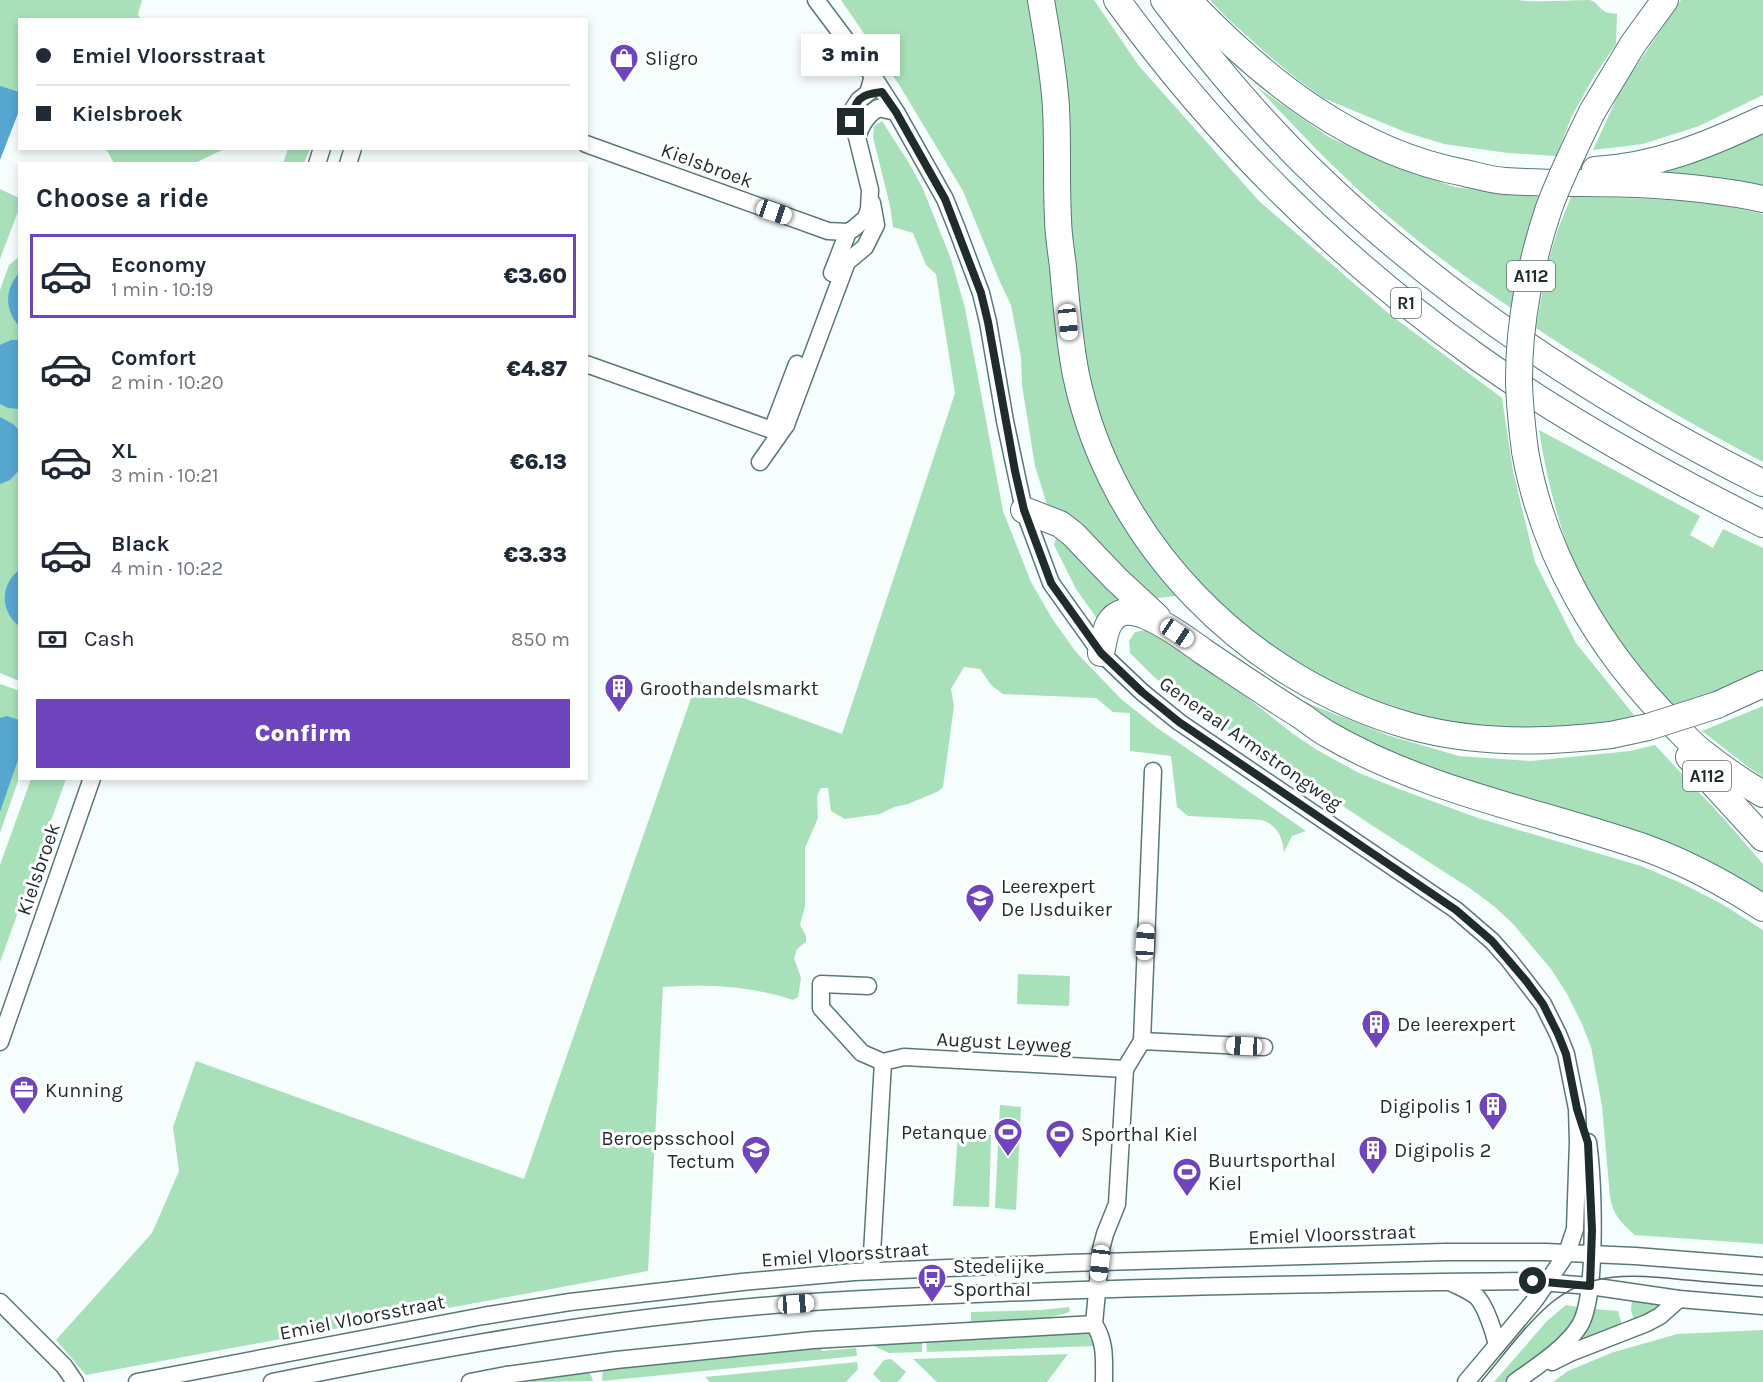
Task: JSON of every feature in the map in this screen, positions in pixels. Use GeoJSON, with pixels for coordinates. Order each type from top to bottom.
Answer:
{"type":"FeatureCollection","features":[{"type":"Feature","properties":{"kind":"highway"},"geometry":{"type":"LineString","coordinates":[[1041,0],[1056,106],[1058,220],[1070,338],[1087,416],[1102,456],[1146,538],[1207,610],[1231,632],[1268,660],[1341,700],[1409,726],[1465,737],[1520,740],[1576,739],[1611,735],[1648,727],[1718,705],[1763,684]]}},
{"type":"Feature","properties":{"kind":"highway","name":"R1"},"geometry":{"type":"LineString","coordinates":[[1116,0],[1177,77],[1238,146],[1289,200],[1380,283],[1468,351],[1538,398],[1610,442],[1763,524]]}},
{"type":"Feature","properties":{"kind":"highway","name":"R1"},"geometry":{"type":"LineString","coordinates":[[1164,0],[1209,60],[1257,114],[1306,165],[1394,245],[1480,312],[1602,395],[1763,483]]}},
{"type":"Feature","properties":{"kind":"highway"},"geometry":{"type":"LineString","coordinates":[[1188,0],[1257,67],[1288,92],[1315,111],[1357,135],[1408,158],[1444,170],[1503,181],[1638,184],[1763,199]]}},
{"type":"Feature","properties":{"kind":"highway","name":"A112"},"geometry":{"type":"LineString","coordinates":[[1665,0],[1633,44],[1592,112],[1572,152],[1549,210],[1527,298],[1520,351],[1519,379],[1525,451],[1539,512],[1554,551],[1571,585],[1613,654],[1658,709],[1688,755],[1763,838]]}},
{"type":"Feature","properties":{"kind":"highway"},"geometry":{"type":"LineString","coordinates":[[1464,173],[1551,172],[1635,165],[1680,154],[1763,119]]}},
{"type":"Feature","properties":{"kind":"highway"},"geometry":{"type":"LineString","coordinates":[[1058,220],[1054,264],[1060,339],[1066,379],[1088,459],[1112,507],[1140,554],[1165,588],[1244,671],[1304,718]]}},
{"type":"Feature","properties":{"kind":"highway"},"geometry":{"type":"LineString","coordinates":[[1024,510],[1060,524],[1073,534],[1145,608],[1177,633]]}},
{"type":"Feature","properties":{"kind":"highway"},"geometry":{"type":"LineString","coordinates":[[1101,653],[1109,622],[1116,615],[1126,612],[1139,613],[1177,633],[1327,734],[1357,750],[1406,772],[1483,800],[1647,849],[1697,870],[1732,888],[1763,908]]}},
{"type":"Feature","properties":{"kind":"highway"},"geometry":{"type":"LineString","coordinates":[[1658,709],[1701,752],[1745,784],[1763,794]]}},
{"type":"Feature","properties":{"kind":"street","name":"Generaal Armstrongweg"},"geometry":{"type":"LineString","coordinates":[[816,0],[873,76],[876,98],[896,112],[945,199],[981,293],[1024,510],[1051,583],[1101,653],[1142,692],[1179,722],[1456,910],[1492,941],[1509,960],[1541,1002],[1558,1034],[1566,1054],[1577,1109],[1588,1143],[1592,1205],[1590,1286],[1585,1314],[1576,1331],[1518,1380]]}},
{"type":"Feature","properties":{"kind":"street"},"geometry":{"type":"LineString","coordinates":[[760,462],[779,427],[847,262],[865,247],[876,225],[870,190],[851,122],[853,109],[859,100],[876,98]]}},
{"type":"Feature","properties":{"kind":"street","name":"Kielsbroek"},"geometry":{"type":"LineString","coordinates":[[588,145],[828,231],[848,232]]}},
{"type":"Feature","properties":{"kind":"street"},"geometry":{"type":"LineString","coordinates":[[779,427],[848,232],[866,218],[870,190]]}},
{"type":"Feature","properties":{"kind":"street"},"geometry":{"type":"LineString","coordinates":[[848,232],[860,240],[865,247]]}},
{"type":"Feature","properties":{"kind":"street"},"geometry":{"type":"LineString","coordinates":[[588,365],[779,427]]}},
{"type":"Feature","properties":{"kind":"street"},"geometry":{"type":"LineString","coordinates":[[1104,1382],[1104,1349],[1100,1333],[1094,1324],[1096,1290],[1105,1233],[1117,1204],[1125,1069],[1142,1041],[1153,771]]}},
{"type":"Feature","properties":{"kind":"street","name":"Kielsbroek"},"geometry":{"type":"LineString","coordinates":[[0,1042],[91,780]]}},
{"type":"Feature","properties":{"kind":"street"},"geometry":{"type":"LineString","coordinates":[[868,986],[821,984],[821,1008],[862,1053],[882,1062],[871,1271]]}},
{"type":"Feature","properties":{"kind":"street"},"geometry":{"type":"LineString","coordinates":[[1142,1041],[1264,1047]]}},
{"type":"Feature","properties":{"kind":"street","name":"August Leyweg"},"geometry":{"type":"LineString","coordinates":[[882,1062],[904,1057],[1125,1069]]}},
{"type":"Feature","properties":{"kind":"street","name":"Generaal Armstrongweg"},"geometry":{"type":"LineString","coordinates":[[1567,1253],[1575,1229],[1578,1184],[1577,1109]]}},
{"type":"Feature","properties":{"kind":"street","name":"Emiel Vloorsstraat"},"geometry":{"type":"LineString","coordinates":[[137,1382],[483,1316],[559,1304],[742,1282],[871,1271],[1445,1252],[1567,1253],[1763,1266]]}},
{"type":"Feature","properties":{"kind":"street"},"geometry":{"type":"LineString","coordinates":[[1466,1382],[1549,1282],[1567,1253]]}},
{"type":"Feature","properties":{"kind":"street"},"geometry":{"type":"LineString","coordinates":[[1448,1282],[1465,1290],[1480,1301],[1494,1332],[1497,1346]]}},
{"type":"Feature","properties":{"kind":"street"},"geometry":{"type":"LineString","coordinates":[[272,1382],[513,1336],[694,1312],[856,1299],[1096,1290],[1549,1282],[1679,1299],[1763,1306]]}},
{"type":"Feature","properties":{"kind":"street"},"geometry":{"type":"LineString","coordinates":[[1518,1380],[1570,1353],[1647,1323],[1660,1316],[1679,1299]]}},
{"type":"Feature","properties":{"kind":"street"},"geometry":{"type":"LineString","coordinates":[[0,1302],[64,1366],[75,1382]]}},
{"type":"Feature","properties":{"kind":"street"},"geometry":{"type":"LineString","coordinates":[[470,1382],[510,1378],[616,1360],[813,1340],[1094,1324]]}},
{"type":"Feature","properties":{"kind":"green space"},"geometry":{"type":"Polygon","coordinates":[[[0,0],[142,0],[138,14],[140,18],[18,18],[18,103],[0,99],[0,0]]]}},
{"type":"Feature","properties":{"kind":"green space"},"geometry":{"type":"Polygon","coordinates":[[[841,0],[1094,0],[1139,66],[1259,201],[1388,313],[1502,398],[1513,471],[1535,562],[1576,643],[1638,720],[1545,734],[1456,725],[1373,706],[1284,664],[1202,593],[1149,599],[1048,508],[1035,466],[1022,385],[1021,357],[1011,305],[963,191],[898,83],[841,0]]]}},
{"type":"Feature","properties":{"kind":"green space"},"geometry":{"type":"Polygon","coordinates":[[[1210,0],[1589,0],[1605,12],[1617,14],[1616,44],[1593,78],[1572,116],[1556,156],[1508,153],[1444,144],[1405,132],[1323,98],[1268,55],[1210,0]]]}},
{"type":"Feature","properties":{"kind":"green space"},"geometry":{"type":"Polygon","coordinates":[[[1681,0],[1763,0],[1763,95],[1699,126],[1643,144],[1593,150],[1621,89],[1681,0]]]}},
{"type":"Feature","properties":{"kind":"green space"},"geometry":{"type":"Polygon","coordinates":[[[1257,87],[1329,137],[1389,165],[1455,187],[1540,197],[1527,234],[1511,308],[1440,258],[1373,203],[1328,161],[1257,87]]]}},
{"type":"Feature","properties":{"kind":"green space"},"geometry":{"type":"Polygon","coordinates":[[[882,121],[923,189],[951,259],[965,308],[1003,511],[1031,582],[1053,620],[1076,652],[1120,698],[1156,727],[1306,831],[1292,836],[1284,852],[1278,832],[1272,825],[1262,820],[1188,816],[1177,807],[1171,756],[1130,751],[1130,713],[1113,712],[1096,698],[1003,694],[992,686],[980,669],[964,667],[951,689],[954,706],[943,787],[939,791],[880,814],[845,819],[831,811],[828,788],[821,788],[817,796],[818,818],[805,848],[805,906],[800,925],[806,936],[806,942],[797,949],[794,958],[801,978],[798,997],[793,1000],[729,987],[663,987],[648,1271],[86,1375],[56,1340],[152,1233],[179,1171],[173,1127],[196,1061],[524,1179],[697,681],[842,734],[955,393],[936,274],[926,265],[913,233],[893,227],[873,137],[874,126],[882,121]]]}},
{"type":"Feature","properties":{"kind":"green space"},"geometry":{"type":"Polygon","coordinates":[[[1763,130],[1763,188],[1699,176],[1610,174],[1763,130]]]}},
{"type":"Feature","properties":{"kind":"green space"},"geometry":{"type":"Polygon","coordinates":[[[107,150],[222,150],[197,162],[113,162],[107,150]]]}},
{"type":"Feature","properties":{"kind":"green space"},"geometry":{"type":"Polygon","coordinates":[[[287,150],[310,150],[304,162],[283,162],[287,150]]]}},
{"type":"Feature","properties":{"kind":"green space"},"geometry":{"type":"Polygon","coordinates":[[[0,189],[18,198],[18,211],[0,259],[0,189]]]}},
{"type":"Feature","properties":{"kind":"green space"},"geometry":{"type":"Polygon","coordinates":[[[1571,197],[1692,202],[1763,214],[1763,462],[1648,398],[1536,328],[1546,269],[1571,197]]]}},
{"type":"Feature","properties":{"kind":"green space"},"geometry":{"type":"Polygon","coordinates":[[[18,258],[18,681],[0,673],[0,290],[9,265],[18,258]]]}},
{"type":"Feature","properties":{"kind":"green space"},"geometry":{"type":"Polygon","coordinates":[[[1539,430],[1700,516],[1690,535],[1713,548],[1723,529],[1763,548],[1763,672],[1677,710],[1641,670],[1620,641],[1578,572],[1553,500],[1539,430]]]}},
{"type":"Feature","properties":{"kind":"green space"},"geometry":{"type":"Polygon","coordinates":[[[1060,537],[1126,601],[1098,620],[1076,589],[1054,545],[1056,538],[1060,537]]]}},
{"type":"Feature","properties":{"kind":"green space"},"geometry":{"type":"Polygon","coordinates":[[[1147,630],[1231,685],[1317,750],[1359,773],[1478,818],[1641,866],[1722,904],[1763,930],[1763,1244],[1635,1235],[1626,1227],[1611,1203],[1602,1106],[1591,1047],[1567,994],[1551,969],[1514,925],[1471,889],[1191,705],[1154,677],[1130,653],[1129,641],[1135,632],[1147,630]]]}},
{"type":"Feature","properties":{"kind":"green space"},"geometry":{"type":"Polygon","coordinates":[[[0,684],[18,690],[18,780],[0,833],[0,684]]]}},
{"type":"Feature","properties":{"kind":"green space"},"geometry":{"type":"Polygon","coordinates":[[[1272,689],[1390,736],[1459,756],[1531,761],[1630,751],[1655,745],[1763,864],[1763,901],[1381,754],[1272,689]]]}},
{"type":"Feature","properties":{"kind":"green space"},"geometry":{"type":"Polygon","coordinates":[[[1763,706],[1763,777],[1702,731],[1763,706]]]}},
{"type":"Feature","properties":{"kind":"green space"},"geometry":{"type":"Polygon","coordinates":[[[31,780],[66,780],[0,962],[0,865],[31,780]]]}},
{"type":"Feature","properties":{"kind":"green space"},"geometry":{"type":"Polygon","coordinates":[[[1018,974],[1070,976],[1069,1006],[1017,1004],[1018,974]]]}},
{"type":"Feature","properties":{"kind":"green space","name":"Petanque"},"geometry":{"type":"Polygon","coordinates":[[[1000,1105],[1021,1107],[1016,1210],[995,1208],[1000,1105]]]}},
{"type":"Feature","properties":{"kind":"green space"},"geometry":{"type":"Polygon","coordinates":[[[958,1133],[991,1135],[989,1207],[953,1206],[958,1133]]]}},
{"type":"Feature","properties":{"kind":"green space"},"geometry":{"type":"Polygon","coordinates":[[[1632,1300],[1658,1303],[1659,1307],[1634,1321],[1631,1310],[1632,1300]]]}},
{"type":"Feature","properties":{"kind":"green space"},"geometry":{"type":"Polygon","coordinates":[[[1566,1305],[1579,1307],[1575,1320],[1561,1338],[1504,1382],[1494,1382],[1547,1321],[1566,1305]]]}},
{"type":"Feature","properties":{"kind":"green space"},"geometry":{"type":"Polygon","coordinates":[[[1069,1307],[1070,1311],[1067,1313],[1043,1319],[971,1323],[971,1312],[1069,1307]]]}},
{"type":"Feature","properties":{"kind":"green space"},"geometry":{"type":"Polygon","coordinates":[[[1594,1309],[1618,1311],[1622,1325],[1586,1340],[1582,1335],[1594,1309]]]}},
{"type":"Feature","properties":{"kind":"green space"},"geometry":{"type":"Polygon","coordinates":[[[1763,1330],[1763,1382],[1553,1382],[1568,1371],[1611,1353],[1677,1334],[1763,1330]]]}},
{"type":"Feature","properties":{"kind":"green space"},"geometry":{"type":"Polygon","coordinates":[[[1085,1331],[1090,1333],[1095,1346],[927,1352],[926,1338],[1085,1331]]]}},
{"type":"Feature","properties":{"kind":"green space"},"geometry":{"type":"Polygon","coordinates":[[[922,1338],[922,1352],[889,1353],[863,1341],[922,1338]]]}},
{"type":"Feature","properties":{"kind":"green space"},"geometry":{"type":"Polygon","coordinates":[[[821,1344],[822,1351],[856,1348],[857,1356],[602,1381],[603,1369],[821,1344]]]}},
{"type":"Feature","properties":{"kind":"green space"},"geometry":{"type":"Polygon","coordinates":[[[1068,1354],[1047,1382],[937,1382],[913,1359],[1068,1354]]]}},
{"type":"Feature","properties":{"kind":"green space"},"geometry":{"type":"Polygon","coordinates":[[[891,1359],[906,1372],[898,1382],[881,1382],[873,1374],[884,1360],[891,1359]]]}},
{"type":"Feature","properties":{"kind":"green space"},"geometry":{"type":"Polygon","coordinates":[[[857,1362],[858,1369],[846,1382],[710,1382],[705,1377],[857,1362]]]}},
{"type":"Feature","properties":{"kind":"green space"},"geometry":{"type":"Polygon","coordinates":[[[587,1371],[593,1381],[530,1382],[536,1377],[587,1371]]]}},
{"type":"Feature","properties":{"kind":"water"},"geometry":{"type":"Polygon","coordinates":[[[0,86],[18,92],[18,114],[0,160],[0,86]]]}},
{"type":"Feature","properties":{"kind":"water"},"geometry":{"type":"Polygon","coordinates":[[[18,274],[18,325],[11,313],[8,299],[14,279],[18,274]]]}},
{"type":"Feature","properties":{"kind":"water"},"geometry":{"type":"Polygon","coordinates":[[[11,340],[18,340],[18,409],[0,404],[0,345],[11,340]]]}},
{"type":"Feature","properties":{"kind":"water"},"geometry":{"type":"Polygon","coordinates":[[[0,417],[18,429],[18,471],[10,480],[0,484],[0,417]]]}},
{"type":"Feature","properties":{"kind":"water"},"geometry":{"type":"Polygon","coordinates":[[[18,571],[18,625],[8,613],[5,598],[8,583],[18,571]]]}},
{"type":"Feature","properties":{"kind":"water"},"geometry":{"type":"Polygon","coordinates":[[[7,716],[18,720],[18,760],[0,812],[0,718],[7,716]]]}},
{"type":"Feature","properties":{"kind":"tram line"},"geometry":{"type":"LineString","coordinates":[[1481,1382],[1541,1312],[1567,1292],[1582,1284],[1599,1279],[1632,1276],[1763,1286]]}},
{"type":"Feature","properties":{"kind":"place","name":"Sligro"},"geometry":{"type":"Point","coordinates":[624,84]}},
{"type":"Feature","properties":{"kind":"place","name":"Groothandelsmarkt"},"geometry":{"type":"Point","coordinates":[619,714]}},
{"type":"Feature","properties":{"kind":"place","name":"Leerexpert De IJsduiker"},"geometry":{"type":"Point","coordinates":[980,924]}},
{"type":"Feature","properties":{"kind":"place","name":"De leerexpert"},"geometry":{"type":"Point","coordinates":[1376,1050]}},
{"type":"Feature","properties":{"kind":"place","name":"Kunning"},"geometry":{"type":"Point","coordinates":[24,1116]}},
{"type":"Feature","properties":{"kind":"place","name":"Digipolis 1"},"geometry":{"type":"Point","coordinates":[1493,1132]}},
{"type":"Feature","properties":{"kind":"place","name":"Petanque"},"geometry":{"type":"Point","coordinates":[1008,1158]}},
{"type":"Feature","properties":{"kind":"place","name":"Sporthal Kiel"},"geometry":{"type":"Point","coordinates":[1060,1160]}},
{"type":"Feature","properties":{"kind":"place","name":"Beroepsschool Tectum"},"geometry":{"type":"Point","coordinates":[756,1176]}},
{"type":"Feature","properties":{"kind":"place","name":"Digipolis 2"},"geometry":{"type":"Point","coordinates":[1373,1176]}},
{"type":"Feature","properties":{"kind":"place","name":"Buurtsporthal Kiel"},"geometry":{"type":"Point","coordinates":[1187,1198]}},
{"type":"Feature","properties":{"kind":"place","name":"Stedelijke Sporthal"},"geometry":{"type":"Point","coordinates":[932,1304]}},
{"type":"Feature","properties":{"kind":"route"},"geometry":{"type":"LineString","coordinates":[[851,122],[853,109],[859,100],[868,93],[882,92],[896,112],[945,199],[981,293],[1024,510],[1051,583],[1101,653],[1142,692],[1179,722],[1456,910],[1492,941],[1543,1004],[1566,1054],[1577,1109],[1588,1143],[1592,1230],[1590,1286],[1533,1281]]}}]}
